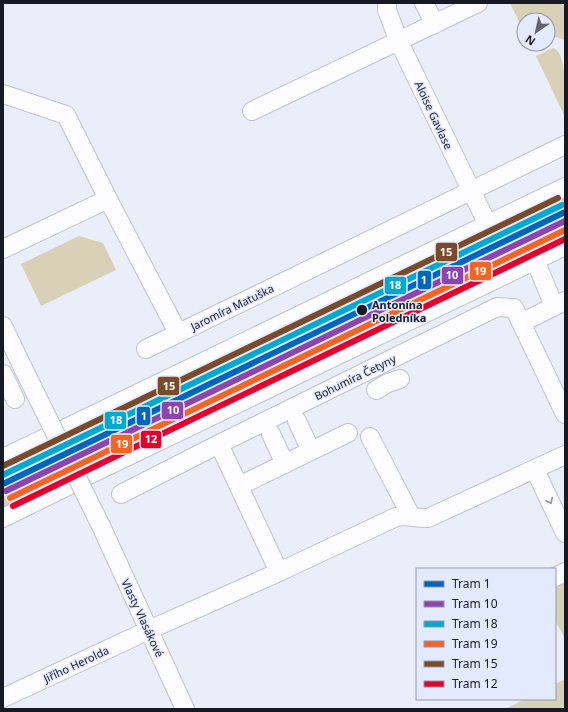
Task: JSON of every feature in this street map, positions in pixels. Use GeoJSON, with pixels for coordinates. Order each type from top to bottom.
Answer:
{"type":"FeatureCollection","features":[{"type":"Feature","properties":{"kind":"street","name":"Aloise Gavlase"},"geometry":{"type":"LineString","coordinates":[[387,3],[387,10],[399,42],[470,191],[488,225]]}},
{"type":"Feature","properties":{"kind":"street"},"geometry":{"type":"LineString","coordinates":[[424,3],[436,24]]}},
{"type":"Feature","properties":{"kind":"street"},"geometry":{"type":"LineString","coordinates":[[252,111],[478,3]]}},
{"type":"Feature","properties":{"kind":"street","name":"Jaromíra Matuška"},"geometry":{"type":"LineString","coordinates":[[3,94],[66,115],[178,333],[565,145]]}},
{"type":"Feature","properties":{"kind":"street"},"geometry":{"type":"LineString","coordinates":[[66,428],[565,187]]}},
{"type":"Feature","properties":{"kind":"street"},"geometry":{"type":"LineString","coordinates":[[3,249],[108,199]]}},
{"type":"Feature","properties":{"kind":"street"},"geometry":{"type":"LineString","coordinates":[[89,476],[565,246]]}},
{"type":"Feature","properties":{"kind":"street"},"geometry":{"type":"LineString","coordinates":[[521,323],[559,304],[535,260]]}},
{"type":"Feature","properties":{"kind":"street","name":"Bohumíra Četyny"},"geometry":{"type":"LineString","coordinates":[[121,494],[497,307],[514,308],[565,414]]}},
{"type":"Feature","properties":{"kind":"street"},"geometry":{"type":"LineString","coordinates":[[146,349],[178,333]]}},
{"type":"Feature","properties":{"kind":"street","name":"Vlasty Vlasákové"},"geometry":{"type":"LineString","coordinates":[[5,334],[101,526],[185,709]]}},
{"type":"Feature","properties":{"kind":"street"},"geometry":{"type":"LineString","coordinates":[[379,365],[388,384]]}},
{"type":"Feature","properties":{"kind":"street"},"geometry":{"type":"LineString","coordinates":[[3,374],[15,399]]}},
{"type":"Feature","properties":{"kind":"street"},"geometry":{"type":"LineString","coordinates":[[297,421],[311,451]]}},
{"type":"Feature","properties":{"kind":"street"},"geometry":{"type":"LineString","coordinates":[[239,486],[348,433]]}},
{"type":"Feature","properties":{"kind":"street"},"geometry":{"type":"LineString","coordinates":[[271,434],[285,464]]}},
{"type":"Feature","properties":{"kind":"street"},"geometry":{"type":"LineString","coordinates":[[370,437],[411,516]]}},
{"type":"Feature","properties":{"kind":"street"},"geometry":{"type":"LineString","coordinates":[[3,458],[44,438]]}},
{"type":"Feature","properties":{"kind":"street"},"geometry":{"type":"LineString","coordinates":[[219,444],[279,572]]}},
{"type":"Feature","properties":{"kind":"street"},"geometry":{"type":"LineString","coordinates":[[149,630],[279,572],[396,517],[404,515],[422,519],[428,518],[565,455]]}},
{"type":"Feature","properties":{"kind":"street"},"geometry":{"type":"LineString","coordinates":[[535,470],[565,533]]}},
{"type":"Feature","properties":{"kind":"street"},"geometry":{"type":"LineString","coordinates":[[3,518],[68,486]]}},
{"type":"Feature","properties":{"kind":"street"},"geometry":{"type":"LineString","coordinates":[[556,576],[565,572]]}},
{"type":"Feature","properties":{"kind":"street","name":"Jiřího Herolda"},"geometry":{"type":"LineString","coordinates":[[5,691],[149,630]]}},
{"type":"Feature","properties":{"kind":"shaded area"},"geometry":{"type":"Polygon","coordinates":[[[510,3],[565,3],[565,40],[556,37],[556,12],[516,12],[516,15],[510,3]]]}},
{"type":"Feature","properties":{"kind":"shaded area"},"geometry":{"type":"Polygon","coordinates":[[[556,50],[558,51],[565,78],[565,117],[536,56],[544,52],[556,52],[556,50]]]}},
{"type":"Feature","properties":{"kind":"shaded area"},"geometry":{"type":"Polygon","coordinates":[[[565,197],[565,207],[494,241],[490,233],[565,197]]]}},
{"type":"Feature","properties":{"kind":"shaded area"},"geometry":{"type":"Polygon","coordinates":[[[565,225],[565,236],[504,266],[500,257],[565,225]]]}},
{"type":"Feature","properties":{"kind":"shaded area"},"geometry":{"type":"Polygon","coordinates":[[[79,236],[103,243],[116,270],[41,306],[21,264],[79,236]]]}},
{"type":"Feature","properties":{"kind":"shaded area"},"geometry":{"type":"Polygon","coordinates":[[[494,260],[498,268],[325,352],[321,343],[494,260]]]}},
{"type":"Feature","properties":{"kind":"shaded area"},"geometry":{"type":"Polygon","coordinates":[[[323,313],[327,322],[74,444],[70,436],[323,313]]]}},
{"type":"Feature","properties":{"kind":"shaded area"},"geometry":{"type":"Polygon","coordinates":[[[177,412],[181,421],[85,467],[81,459],[177,412]]]}},
{"type":"Feature","properties":{"kind":"shaded area"},"geometry":{"type":"Polygon","coordinates":[[[48,446],[52,455],[3,479],[3,468],[48,446]]]}},
{"type":"Feature","properties":{"kind":"shaded area"},"geometry":{"type":"Polygon","coordinates":[[[60,470],[64,478],[3,507],[3,497],[60,470]]]}},
{"type":"Feature","properties":{"kind":"shaded area"},"geometry":{"type":"Polygon","coordinates":[[[565,578],[565,639],[556,622],[556,582],[565,578]]]}},
{"type":"Feature","properties":{"kind":"shaded area"},"geometry":{"type":"Polygon","coordinates":[[[565,679],[565,709],[505,709],[523,700],[556,700],[556,684],[565,679]]]}},
{"type":"Feature","properties":{"kind":"tram line","name":"15"},"geometry":{"type":"LineString","coordinates":[[3,466],[558,198]]}},
{"type":"Feature","properties":{"kind":"tram line","name":"18"},"geometry":{"type":"LineString","coordinates":[[3,475],[562,205]]}},
{"type":"Feature","properties":{"kind":"tram line","name":"1"},"geometry":{"type":"LineString","coordinates":[[3,484],[565,212]]}},
{"type":"Feature","properties":{"kind":"tram line","name":"10"},"geometry":{"type":"LineString","coordinates":[[6,491],[565,221]]}},
{"type":"Feature","properties":{"kind":"tram line","name":"19"},"geometry":{"type":"LineString","coordinates":[[10,498],[565,230]]}},
{"type":"Feature","properties":{"kind":"tram line","name":"12"},"geometry":{"type":"LineString","coordinates":[[13,506],[565,239]]}},
{"type":"Feature","properties":{"kind":"place","name":"Antonína Poledníka"},"geometry":{"type":"Point","coordinates":[362,310]}}]}
